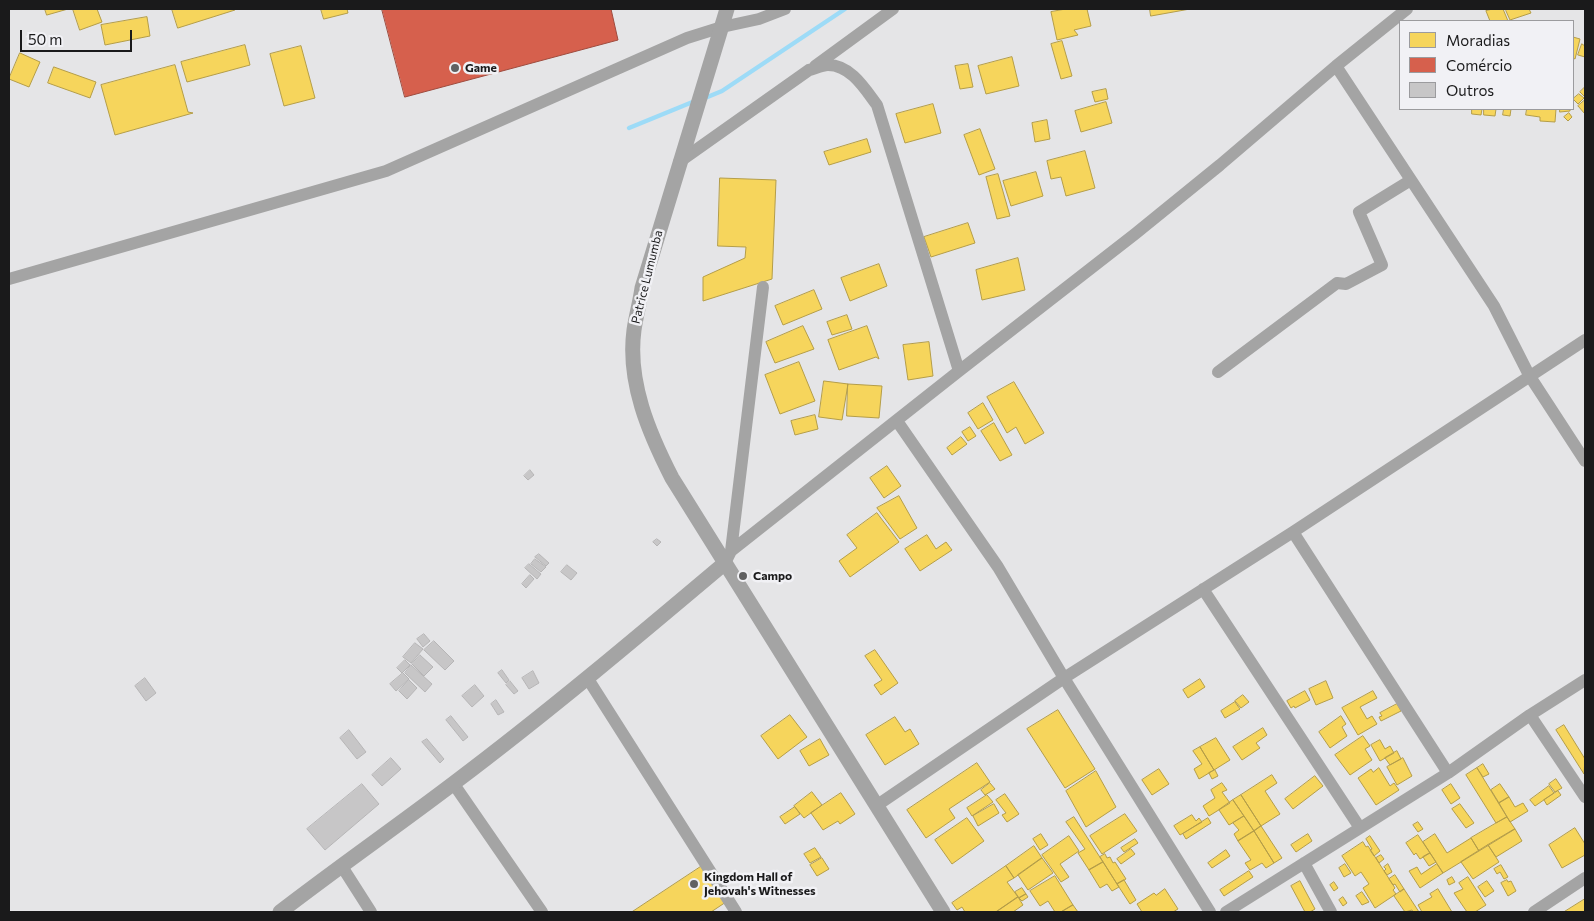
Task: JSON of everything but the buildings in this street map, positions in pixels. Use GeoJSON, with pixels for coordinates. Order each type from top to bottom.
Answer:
{"type":"FeatureCollection","features":[{"type":"Feature","properties":{"kind":"street"},"geometry":{"type":"LineString","coordinates":[[722,27],[727,9]]}},
{"type":"Feature","properties":{"kind":"street"},"geometry":{"type":"LineString","coordinates":[[9,279],[386,170],[687,38],[722,27],[759,20],[785,9]]}},
{"type":"Feature","properties":{"kind":"street"},"geometry":{"type":"LineString","coordinates":[[680,162],[893,9]]}},
{"type":"Feature","properties":{"kind":"street"},"geometry":{"type":"LineString","coordinates":[[280,912],[588,679],[728,557],[958,371],[1135,234],[1407,9]]}},
{"type":"Feature","properties":{"kind":"street","name":"Patrice Lumumba"},"geometry":{"type":"LineString","coordinates":[[722,27],[691,123],[642,288],[634,331],[634,375],[647,426],[672,478],[728,557],[876,806],[943,912]]}},
{"type":"Feature","properties":{"kind":"street"},"geometry":{"type":"LineString","coordinates":[[808,70],[828,65],[855,76],[876,105],[958,371]]}},
{"type":"Feature","properties":{"kind":"street"},"geometry":{"type":"LineString","coordinates":[[1336,66],[1494,306],[1529,375],[1585,461]]}},
{"type":"Feature","properties":{"kind":"street"},"geometry":{"type":"LineString","coordinates":[[1218,372],[1337,283],[1346,284],[1382,265],[1359,212],[1411,180]]}},
{"type":"Feature","properties":{"kind":"street"},"geometry":{"type":"LineString","coordinates":[[728,557],[762,287]]}},
{"type":"Feature","properties":{"kind":"street"},"geometry":{"type":"LineString","coordinates":[[876,806],[1064,678],[1293,532],[1529,375],[1585,340]]}},
{"type":"Feature","properties":{"kind":"street"},"geometry":{"type":"LineString","coordinates":[[897,421],[998,567],[1064,678],[1210,912]]}},
{"type":"Feature","properties":{"kind":"street"},"geometry":{"type":"LineString","coordinates":[[1293,532],[1448,773]]}},
{"type":"Feature","properties":{"kind":"street"},"geometry":{"type":"LineString","coordinates":[[1203,589],[1360,828]]}},
{"type":"Feature","properties":{"kind":"street"},"geometry":{"type":"LineString","coordinates":[[588,679],[736,912]]}},
{"type":"Feature","properties":{"kind":"street"},"geometry":{"type":"LineString","coordinates":[[1226,912],[1448,773],[1530,715],[1585,680]]}},
{"type":"Feature","properties":{"kind":"street"},"geometry":{"type":"LineString","coordinates":[[1530,715],[1585,797]]}},
{"type":"Feature","properties":{"kind":"street"},"geometry":{"type":"LineString","coordinates":[[453,783],[542,912]]}},
{"type":"Feature","properties":{"kind":"street"},"geometry":{"type":"LineString","coordinates":[[1304,863],[1331,912]]}},
{"type":"Feature","properties":{"kind":"street"},"geometry":{"type":"LineString","coordinates":[[341,864],[371,912]]}},
{"type":"Feature","properties":{"kind":"street"},"geometry":{"type":"LineString","coordinates":[[1534,912],[1585,878]]}},
{"type":"Feature","properties":{"kind":"waterway"},"geometry":{"type":"LineString","coordinates":[[705,98],[722,91],[845,9]]}},
{"type":"Feature","properties":{"kind":"waterway"},"geometry":{"type":"LineString","coordinates":[[629,128],[695,101]]}},
{"type":"Feature","properties":{"kind":"place","name":"Game"},"geometry":{"type":"Point","coordinates":[455,68]}},
{"type":"Feature","properties":{"kind":"place","name":"Campo"},"geometry":{"type":"Point","coordinates":[743,576]}},
{"type":"Feature","properties":{"kind":"place","name":"Kingdom Hall of Jehovah's Witnesses"},"geometry":{"type":"Point","coordinates":[694,884]}}]}
